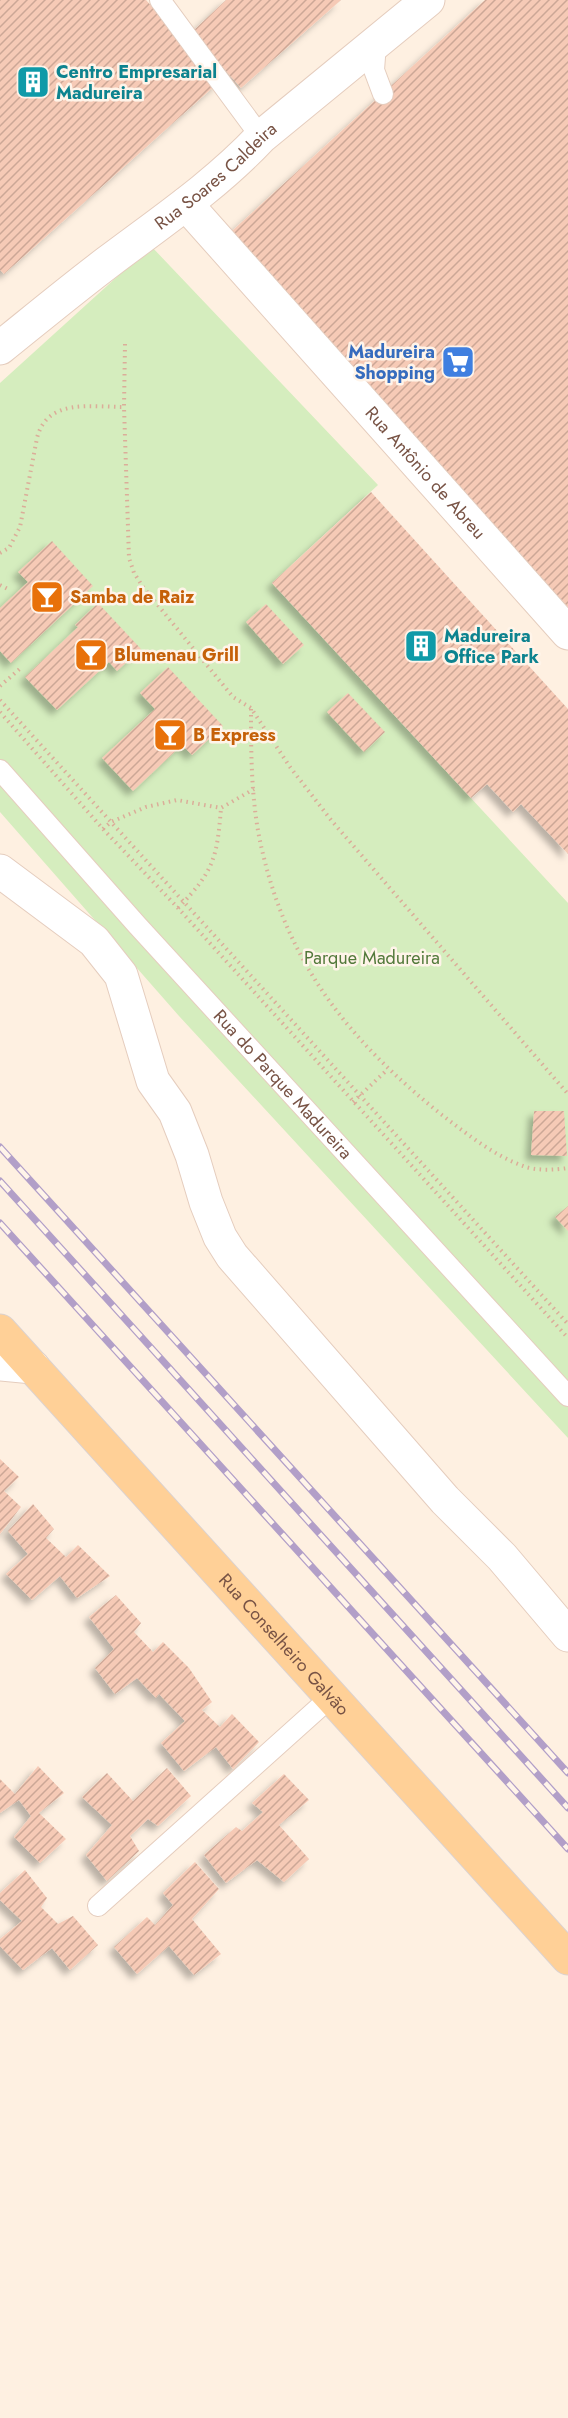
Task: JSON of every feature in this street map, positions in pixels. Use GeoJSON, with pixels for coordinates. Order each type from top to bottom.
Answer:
{"type":"FeatureCollection","features":[{"type":"Feature","properties":{"kind":"main road","name":"Rua Conselheiro Galvão"},"geometry":{"type":"LineString","coordinates":[[0,1331],[568,1958]]}},
{"type":"Feature","properties":{"kind":"street","name":"Rua Soares Caldeira"},"geometry":{"type":"LineString","coordinates":[[0,348],[107,262],[186,204],[243,156],[261,137],[428,0]]}},
{"type":"Feature","properties":{"kind":"street","name":"Rua Antônio de Abreu"},"geometry":{"type":"LineString","coordinates":[[186,204],[568,633]]}},
{"type":"Feature","properties":{"kind":"street"},"geometry":{"type":"LineString","coordinates":[[0,871],[94,941],[121,975],[153,1081],[175,1112],[192,1155],[206,1202],[220,1237],[232,1256],[445,1500],[502,1557],[568,1635]]}},
{"type":"Feature","properties":{"kind":"street"},"geometry":{"type":"LineString","coordinates":[[0,1364],[33,1366]]}},
{"type":"Feature","properties":{"kind":"lane"},"geometry":{"type":"LineString","coordinates":[[160,0],[261,137]]}},
{"type":"Feature","properties":{"kind":"lane"},"geometry":{"type":"LineString","coordinates":[[376,44],[374,70],[383,94]]}},
{"type":"Feature","properties":{"kind":"lane","name":"Rua do Parque Madureira"},"geometry":{"type":"LineString","coordinates":[[0,770],[137,925],[568,1395]]}},
{"type":"Feature","properties":{"kind":"lane"},"geometry":{"type":"LineString","coordinates":[[98,1906],[332,1696]]}},
{"type":"Feature","properties":{"kind":"path"},"geometry":{"type":"LineString","coordinates":[[125,344],[124,408],[129,558],[142,587],[233,697],[251,708],[277,748],[332,820],[568,1094]]}},
{"type":"Feature","properties":{"kind":"path"},"geometry":{"type":"LineString","coordinates":[[0,553],[9,548],[20,527],[40,427],[46,418],[66,407],[124,408]]}},
{"type":"Feature","properties":{"kind":"path"},"geometry":{"type":"LineString","coordinates":[[0,585],[8,589]]}},
{"type":"Feature","properties":{"kind":"path"},"geometry":{"type":"LineString","coordinates":[[0,686],[22,667]]}},
{"type":"Feature","properties":{"kind":"path"},"geometry":{"type":"LineString","coordinates":[[0,700],[568,1324]]}},
{"type":"Feature","properties":{"kind":"path"},"geometry":{"type":"LineString","coordinates":[[251,708],[254,789],[262,853],[291,937],[328,1001],[388,1069],[472,1138],[525,1167],[555,1170],[568,1168]]}},
{"type":"Feature","properties":{"kind":"path"},"geometry":{"type":"LineString","coordinates":[[0,712],[103,829],[178,908],[568,1338]]}},
{"type":"Feature","properties":{"kind":"path"},"geometry":{"type":"LineString","coordinates":[[103,829],[111,822],[146,807],[177,800],[221,808],[254,789]]}},
{"type":"Feature","properties":{"kind":"path"},"geometry":{"type":"LineString","coordinates":[[178,908],[208,873],[218,846],[221,808]]}},
{"type":"Feature","properties":{"kind":"path"},"geometry":{"type":"LineString","coordinates":[[353,1102],[388,1069]]}},
{"type":"Feature","properties":{"kind":"green space","name":"Parque Madureira"},"geometry":{"type":"Polygon","coordinates":[[[151,246],[378,485],[272,583],[568,903],[568,1438],[179,1016],[0,812],[0,383],[151,246]]]}},
{"type":"Feature","properties":{"kind":"building"},"geometry":{"type":"Polygon","coordinates":[[[0,0],[146,0],[219,82],[4,274],[0,270],[0,0]]]}},
{"type":"Feature","properties":{"kind":"building"},"geometry":{"type":"Polygon","coordinates":[[[226,0],[341,0],[241,88],[192,32],[226,0]]]}},
{"type":"Feature","properties":{"kind":"building","name":"Madureira Shopping"},"geometry":{"type":"Polygon","coordinates":[[[485,0],[568,0],[568,607],[232,231],[485,0]]]}},
{"type":"Feature","properties":{"kind":"building","name":"Madureira Office Park"},"geometry":{"type":"Polygon","coordinates":[[[371,492],[568,709],[568,854],[521,804],[513,812],[487,784],[471,798],[272,583],[371,492]]]}},
{"type":"Feature","properties":{"kind":"building","name":"Samba de Raiz"},"geometry":{"type":"Polygon","coordinates":[[[52,541],[93,586],[11,663],[0,651],[0,608],[28,582],[18,572],[52,541]]]}},
{"type":"Feature","properties":{"kind":"building","name":"Blumenau Grill"},"geometry":{"type":"Polygon","coordinates":[[[98,603],[141,649],[117,671],[109,662],[57,710],[25,677],[78,627],[75,625],[98,603]]]}},
{"type":"Feature","properties":{"kind":"building"},"geometry":{"type":"Polygon","coordinates":[[[266,604],[304,645],[283,664],[246,622],[266,604]]]}},
{"type":"Feature","properties":{"kind":"building","name":"B Express"},"geometry":{"type":"Polygon","coordinates":[[[168,667],[223,726],[192,755],[182,745],[133,791],[102,758],[155,709],[140,693],[168,667]]]}},
{"type":"Feature","properties":{"kind":"building"},"geometry":{"type":"Polygon","coordinates":[[[348,693],[385,732],[364,752],[327,712],[348,693]]]}},
{"type":"Feature","properties":{"kind":"building"},"geometry":{"type":"Polygon","coordinates":[[[534,1111],[564,1111],[567,1156],[531,1155],[534,1111]]]}},
{"type":"Feature","properties":{"kind":"building"},"geometry":{"type":"Polygon","coordinates":[[[568,1206],[568,1231],[555,1217],[568,1206]]]}},
{"type":"Feature","properties":{"kind":"building"},"geometry":{"type":"Polygon","coordinates":[[[0,1459],[19,1477],[4,1491],[21,1507],[0,1534],[0,1459]]]}},
{"type":"Feature","properties":{"kind":"building"},"geometry":{"type":"Polygon","coordinates":[[[33,1504],[54,1529],[46,1538],[66,1557],[78,1545],[110,1576],[77,1598],[60,1576],[32,1600],[6,1574],[28,1554],[8,1531],[33,1504]]]}},
{"type":"Feature","properties":{"kind":"building"},"geometry":{"type":"Polygon","coordinates":[[[116,1595],[141,1623],[134,1632],[153,1652],[163,1642],[189,1668],[212,1702],[202,1710],[220,1727],[232,1714],[259,1742],[233,1769],[216,1747],[184,1771],[161,1743],[185,1721],[159,1694],[156,1698],[137,1678],[115,1694],[95,1668],[114,1649],[89,1617],[116,1595]]]}},
{"type":"Feature","properties":{"kind":"building"},"geometry":{"type":"Polygon","coordinates":[[[38,1766],[64,1793],[39,1813],[66,1839],[40,1863],[14,1837],[31,1816],[19,1800],[0,1813],[0,1779],[15,1794],[38,1766]]]}},
{"type":"Feature","properties":{"kind":"building"},"geometry":{"type":"Polygon","coordinates":[[[167,1768],[191,1796],[158,1826],[148,1819],[130,1836],[139,1851],[107,1881],[86,1855],[112,1825],[82,1797],[107,1773],[133,1801],[167,1768]]]}},
{"type":"Feature","properties":{"kind":"building"},"geometry":{"type":"Polygon","coordinates":[[[284,1774],[309,1800],[279,1825],[309,1859],[284,1882],[257,1860],[226,1883],[204,1855],[236,1827],[242,1831],[263,1812],[252,1803],[284,1774]]]}},
{"type":"Feature","properties":{"kind":"building"},"geometry":{"type":"Polygon","coordinates":[[[195,1862],[219,1889],[192,1919],[221,1954],[194,1975],[169,1946],[137,1974],[114,1947],[147,1917],[155,1925],[173,1905],[163,1893],[195,1862]]]}},
{"type":"Feature","properties":{"kind":"building"},"geometry":{"type":"Polygon","coordinates":[[[25,1870],[47,1898],[41,1907],[58,1924],[73,1916],[98,1945],[70,1970],[52,1948],[23,1970],[0,1946],[0,1939],[22,1921],[0,1900],[0,1893],[25,1870]]]}},
{"type":"Feature","properties":{"kind":"railway"},"geometry":{"type":"LineString","coordinates":[[0,1147],[568,1773]]}},
{"type":"Feature","properties":{"kind":"railway"},"geometry":{"type":"LineString","coordinates":[[0,1181],[568,1808]]}},
{"type":"Feature","properties":{"kind":"railway"},"geometry":{"type":"LineString","coordinates":[[0,1223],[568,1849]]}},
{"type":"Feature","properties":{"kind":"place","name":"Centro Empresarial Madureira"},"geometry":{"type":"Point","coordinates":[33,82]}},
{"type":"Feature","properties":{"kind":"place","name":"Madureira Shopping"},"geometry":{"type":"Point","coordinates":[458,362]}},
{"type":"Feature","properties":{"kind":"place","name":"Samba de Raiz"},"geometry":{"type":"Point","coordinates":[47,597]}},
{"type":"Feature","properties":{"kind":"place","name":"Madureira Office Park"},"geometry":{"type":"Point","coordinates":[421,646]}},
{"type":"Feature","properties":{"kind":"place","name":"Blumenau Grill"},"geometry":{"type":"Point","coordinates":[91,655]}},
{"type":"Feature","properties":{"kind":"place","name":"B Express"},"geometry":{"type":"Point","coordinates":[170,735]}}]}
